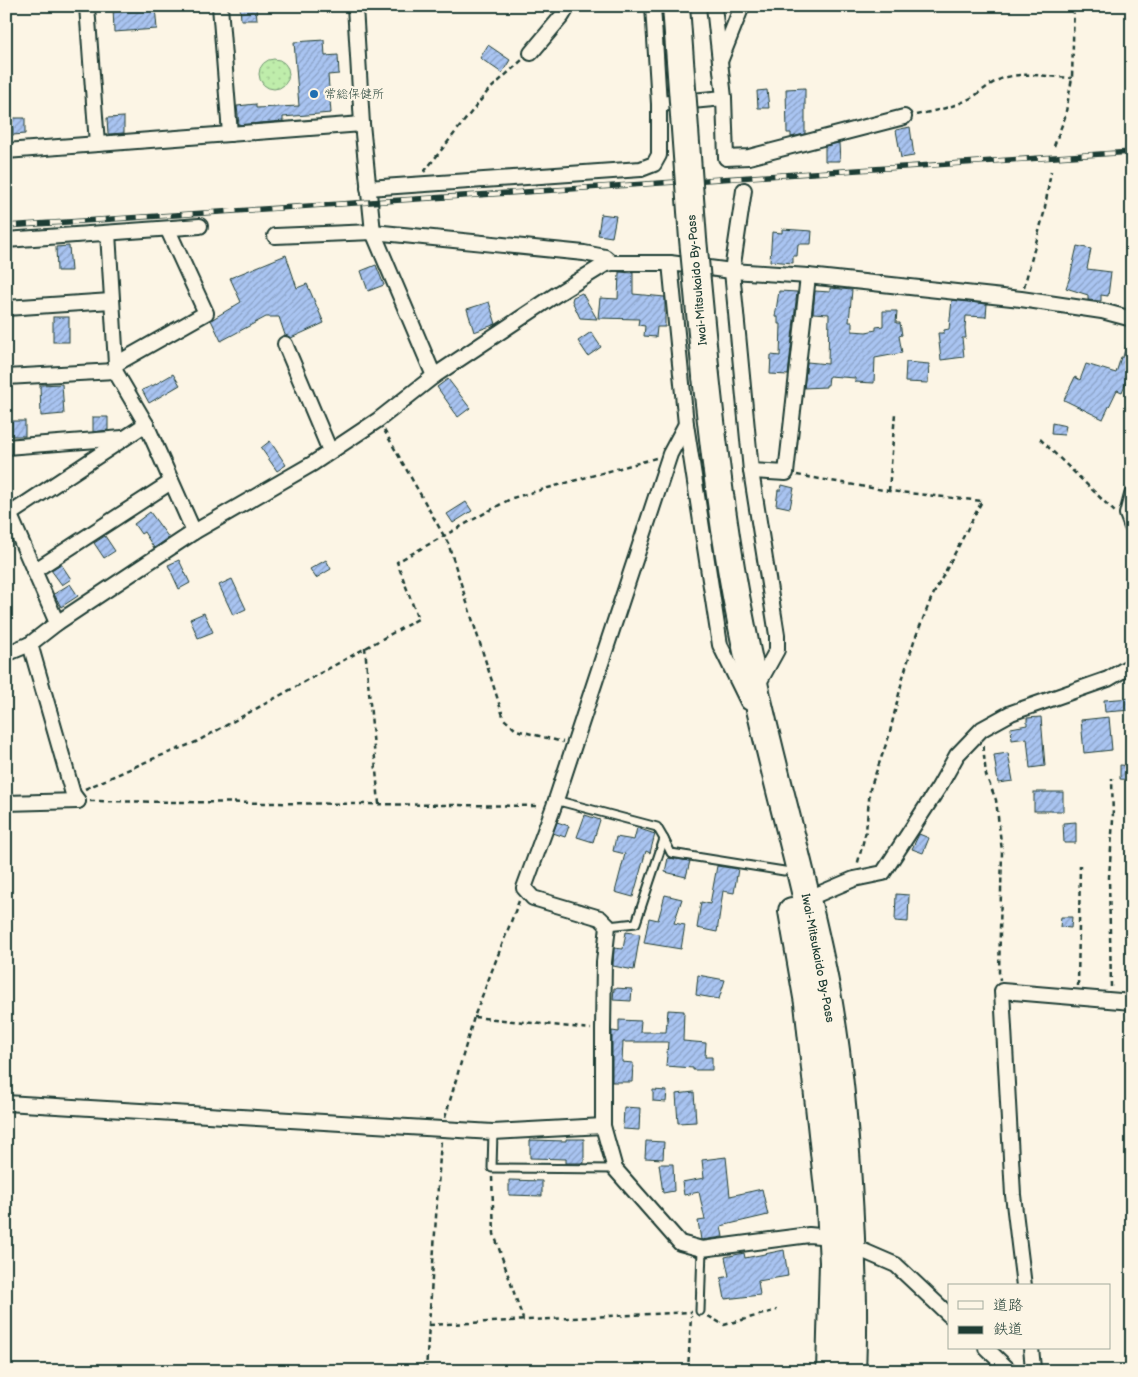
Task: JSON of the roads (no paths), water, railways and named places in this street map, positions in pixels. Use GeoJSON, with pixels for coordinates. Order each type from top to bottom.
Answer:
{"type":"FeatureCollection","features":[{"type":"Feature","properties":{"kind":"highway","name":"Iwai-Mitsukaido By-Pass"},"geometry":{"type":"LineString","coordinates":[[676,6],[693,239],[706,376],[737,639],[799,902],[826,983],[837,1064],[845,1137],[842,1243],[854,1285],[852,1371]]}},
{"type":"Feature","properties":{"kind":"highway","name":"Iwai-Mitsukaido By-Pass"},"geometry":{"type":"LineString","coordinates":[[751,696],[784,871],[799,902]]}},
{"type":"Feature","properties":{"kind":"highway","name":"Iwai-Mitsukaido By-Pass"},"geometry":{"type":"LineString","coordinates":[[830,1371],[833,1262],[842,1243]]}},
{"type":"Feature","properties":{"kind":"street"},"geometry":{"type":"LineString","coordinates":[[87,6],[97,144]]}},
{"type":"Feature","properties":{"kind":"street"},"geometry":{"type":"LineString","coordinates":[[220,6],[230,134]]}},
{"type":"Feature","properties":{"kind":"street"},"geometry":{"type":"LineString","coordinates":[[355,6],[362,124],[373,232],[434,376]]}},
{"type":"Feature","properties":{"kind":"street"},"geometry":{"type":"LineString","coordinates":[[531,52],[562,16],[568,6]]}},
{"type":"Feature","properties":{"kind":"street"},"geometry":{"type":"LineString","coordinates":[[368,188],[641,169],[654,164],[660,155],[659,104],[652,6]]}},
{"type":"Feature","properties":{"kind":"street"},"geometry":{"type":"LineString","coordinates":[[714,6],[724,98],[726,158],[749,157],[904,117]]}},
{"type":"Feature","properties":{"kind":"street"},"geometry":{"type":"LineString","coordinates":[[720,63],[742,6]]}},
{"type":"Feature","properties":{"kind":"street"},"geometry":{"type":"LineString","coordinates":[[659,104],[724,98]]}},
{"type":"Feature","properties":{"kind":"street"},"geometry":{"type":"LineString","coordinates":[[6,151],[362,124]]}},
{"type":"Feature","properties":{"kind":"street"},"geometry":{"type":"LineString","coordinates":[[744,190],[732,271],[752,472],[777,635],[776,650],[751,696]]}},
{"type":"Feature","properties":{"kind":"street"},"geometry":{"type":"LineString","coordinates":[[6,240],[168,230],[200,226]]}},
{"type":"Feature","properties":{"kind":"street"},"geometry":{"type":"LineString","coordinates":[[6,377],[116,368],[206,313],[168,230]]}},
{"type":"Feature","properties":{"kind":"street"},"geometry":{"type":"LineString","coordinates":[[275,236],[373,232],[584,252],[605,257],[612,263]]}},
{"type":"Feature","properties":{"kind":"street"},"geometry":{"type":"LineString","coordinates":[[108,233],[116,368],[146,424],[194,532]]}},
{"type":"Feature","properties":{"kind":"street"},"geometry":{"type":"LineString","coordinates":[[6,654],[30,644],[57,622],[194,532],[312,464],[378,420],[434,376],[604,265],[612,263],[670,263],[732,271],[808,276],[1021,299],[1102,311],[1132,319]]}},
{"type":"Feature","properties":{"kind":"street"},"geometry":{"type":"LineString","coordinates":[[670,263],[686,424],[720,645],[751,696]]}},
{"type":"Feature","properties":{"kind":"street"},"geometry":{"type":"LineString","coordinates":[[752,472],[786,473],[808,276]]}},
{"type":"Feature","properties":{"kind":"street"},"geometry":{"type":"LineString","coordinates":[[6,308],[111,301]]}},
{"type":"Feature","properties":{"kind":"street"},"geometry":{"type":"LineString","coordinates":[[285,344],[330,451]]}},
{"type":"Feature","properties":{"kind":"street"},"geometry":{"type":"LineString","coordinates":[[57,622],[8,510],[146,424]]}},
{"type":"Feature","properties":{"kind":"street"},"geometry":{"type":"LineString","coordinates":[[686,424],[670,454],[555,803],[524,888],[533,898],[600,918],[608,926],[604,962],[603,1126],[615,1168],[680,1243],[702,1249],[809,1235],[842,1243],[896,1265],[948,1314]]}},
{"type":"Feature","properties":{"kind":"street"},"geometry":{"type":"LineString","coordinates":[[6,447],[124,438]]}},
{"type":"Feature","properties":{"kind":"street"},"geometry":{"type":"LineString","coordinates":[[34,570],[171,482]]}},
{"type":"Feature","properties":{"kind":"street"},"geometry":{"type":"LineString","coordinates":[[1131,527],[1127,514],[1132,495]]}},
{"type":"Feature","properties":{"kind":"street"},"geometry":{"type":"LineString","coordinates":[[6,803],[76,797],[30,644]]}},
{"type":"Feature","properties":{"kind":"street"},"geometry":{"type":"LineString","coordinates":[[799,902],[854,879],[883,873],[957,756],[982,729],[1011,713],[1108,679],[1132,665]]}},
{"type":"Feature","properties":{"kind":"street"},"geometry":{"type":"LineString","coordinates":[[1024,1284],[1013,1195],[1002,991],[1132,1002]]}},
{"type":"Feature","properties":{"kind":"street"},"geometry":{"type":"LineString","coordinates":[[6,1103],[493,1132],[603,1126]]}},
{"type":"Feature","properties":{"kind":"street"},"geometry":{"type":"LineString","coordinates":[[988,1350],[1010,1371]]}},
{"type":"Feature","properties":{"kind":"street"},"geometry":{"type":"LineString","coordinates":[[1031,1350],[1033,1368],[1031,1371]]}},
{"type":"Feature","properties":{"kind":"lane"},"geometry":{"type":"LineString","coordinates":[[555,803],[657,827],[671,853],[784,871]]}},
{"type":"Feature","properties":{"kind":"lane"},"geometry":{"type":"LineString","coordinates":[[608,926],[636,924],[664,839]]}},
{"type":"Feature","properties":{"kind":"lane"},"geometry":{"type":"LineString","coordinates":[[493,1132],[492,1168],[615,1168]]}},
{"type":"Feature","properties":{"kind":"lane"},"geometry":{"type":"LineString","coordinates":[[700,1311],[702,1249]]}},
{"type":"Feature","properties":{"kind":"railway"},"geometry":{"type":"LineString","coordinates":[[6,226],[1132,152]]}},
{"type":"Feature","properties":{"kind":"place","name":"常総保健所"},"geometry":{"type":"Point","coordinates":[314,94]}}]}
